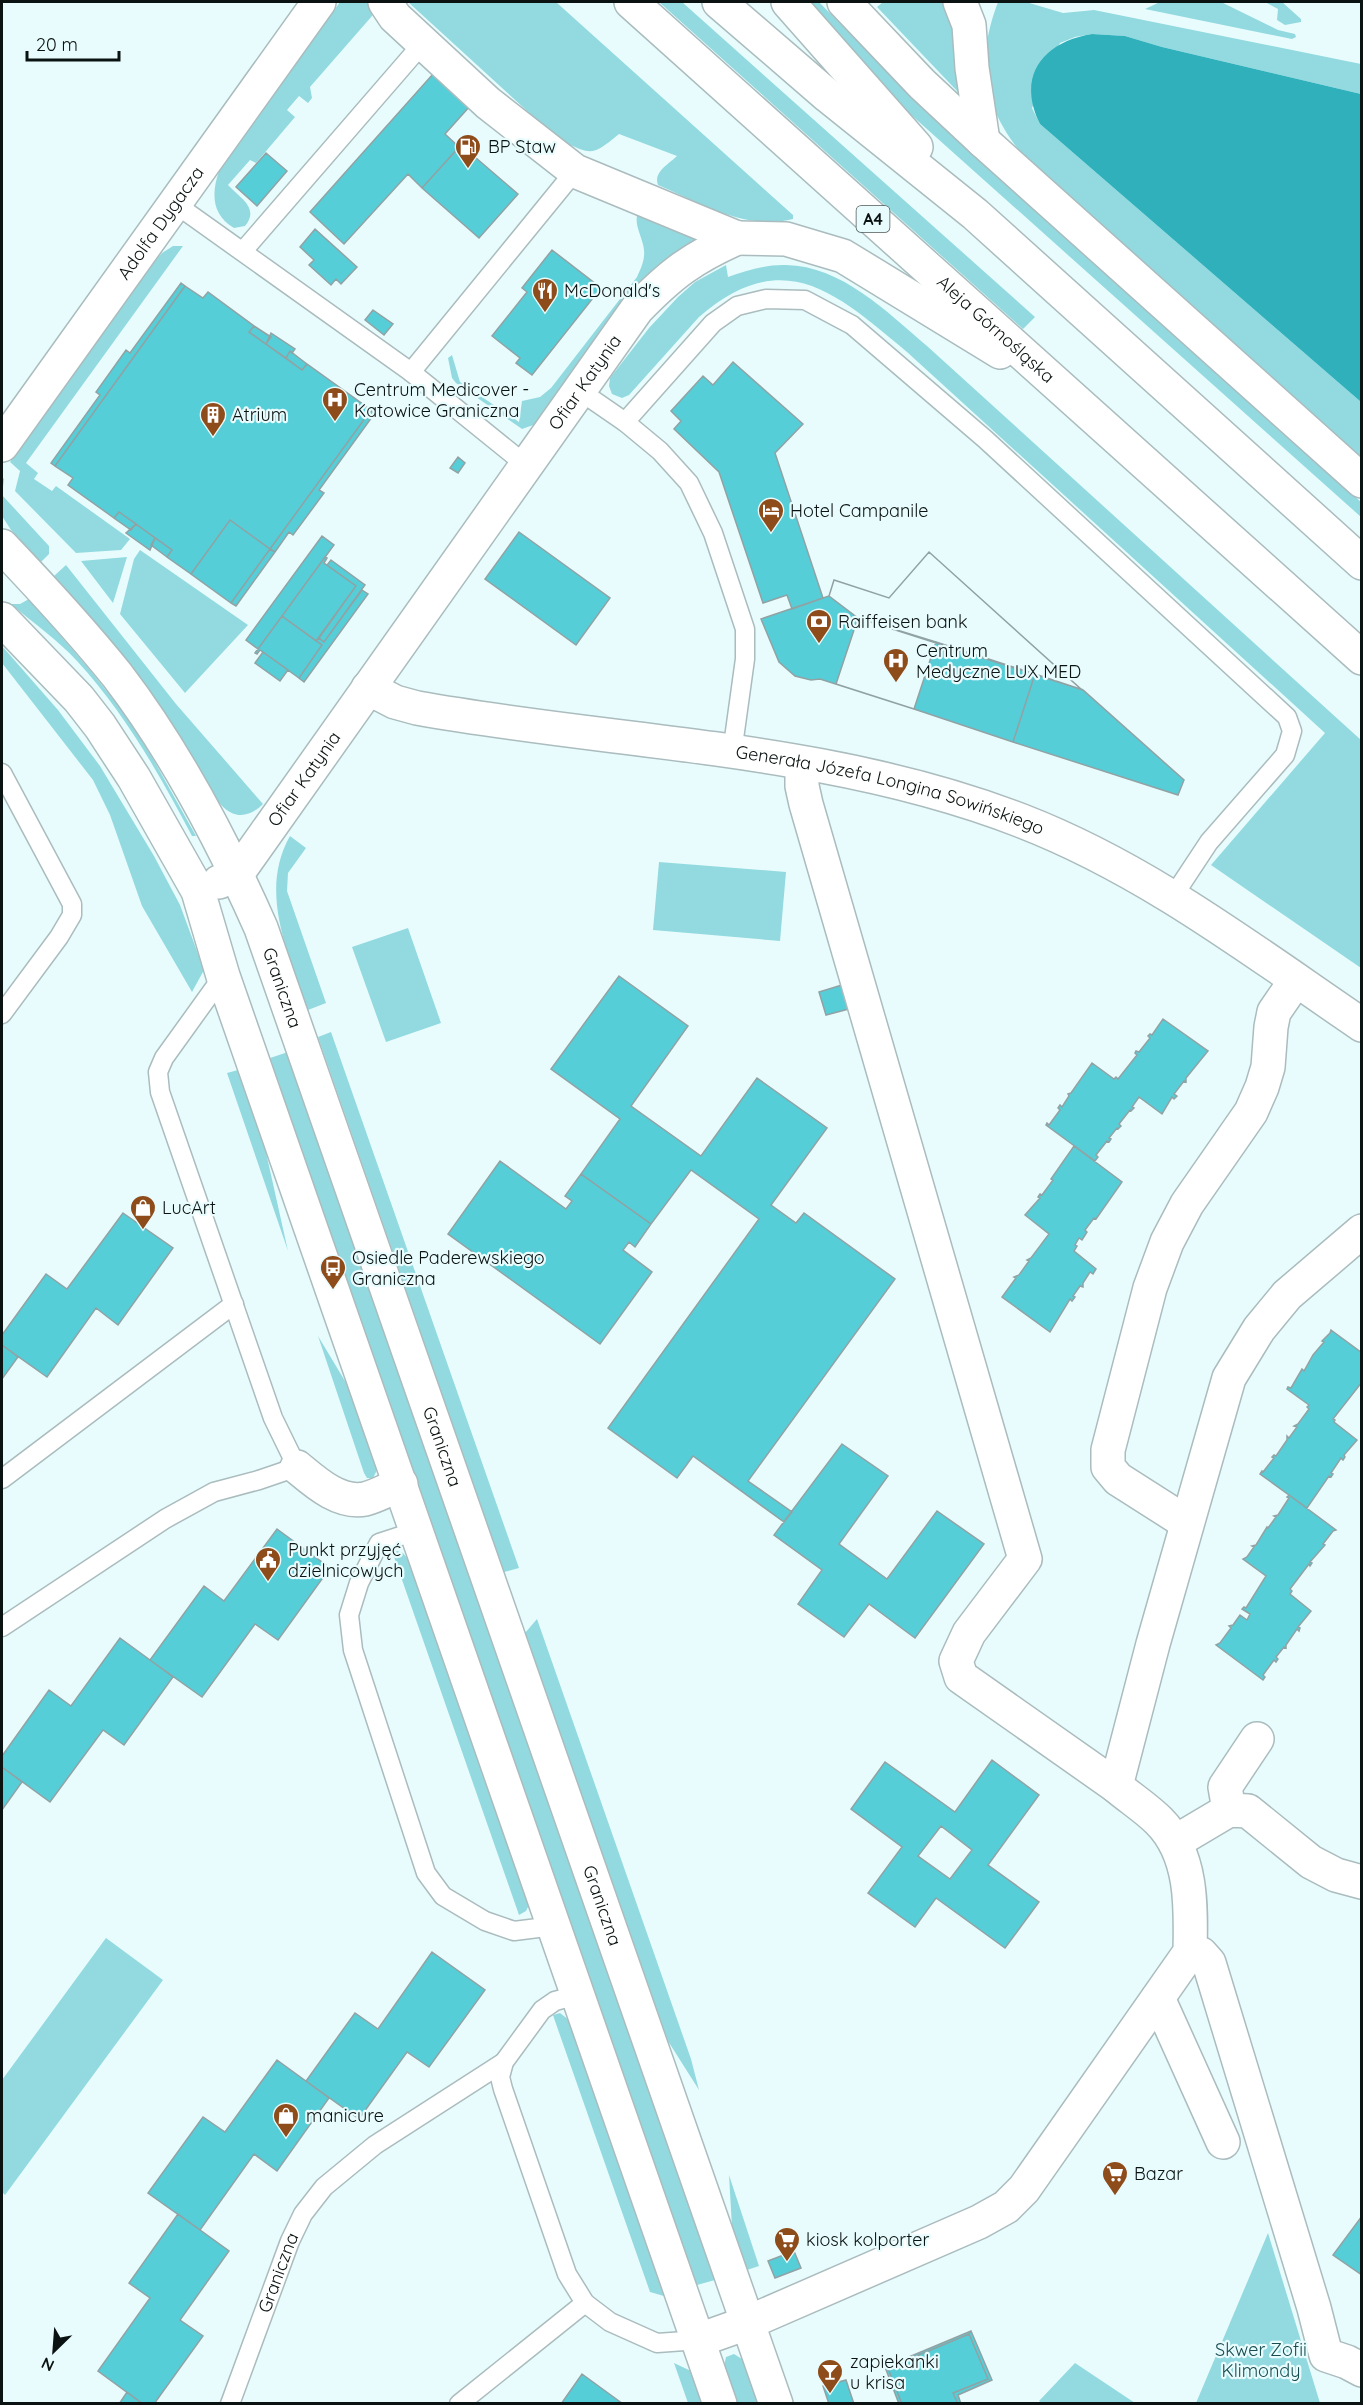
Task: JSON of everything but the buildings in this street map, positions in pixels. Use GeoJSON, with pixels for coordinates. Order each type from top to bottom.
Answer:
{"type":"FeatureCollection","features":[{"type":"Feature","properties":{"kind":"main road","name":"Adolfa Dygacza"},"geometry":{"type":"LineString","coordinates":[[2,445],[319,2]]}},
{"type":"Feature","properties":{"kind":"main road"},"geometry":{"type":"LineString","coordinates":[[385,2],[395,17],[488,103],[575,171],[737,238],[786,239],[843,256],[1072,396]]}},
{"type":"Feature","properties":{"kind":"main road","name":"Aleja Górnośląska"},"geometry":{"type":"LineString","coordinates":[[631,2],[1362,658]]}},
{"type":"Feature","properties":{"kind":"main road"},"geometry":{"type":"LineString","coordinates":[[719,2],[828,96],[975,214],[1362,563]]}},
{"type":"Feature","properties":{"kind":"main road"},"geometry":{"type":"LineString","coordinates":[[788,2],[975,214]]}},
{"type":"Feature","properties":{"kind":"main road"},"geometry":{"type":"LineString","coordinates":[[844,2],[922,84],[982,141],[1362,481]]}},
{"type":"Feature","properties":{"kind":"main road"},"geometry":{"type":"LineString","coordinates":[[969,9],[972,68],[982,141]]}},
{"type":"Feature","properties":{"kind":"main road","name":"Ofiar Katynia"},"geometry":{"type":"LineString","coordinates":[[237,874],[637,309],[668,277],[703,253],[737,238]]}},
{"type":"Feature","properties":{"kind":"main road","name":"Graniczna"},"geometry":{"type":"LineString","coordinates":[[2,546],[49,596],[133,697],[177,766],[237,874],[261,928],[776,2403]]}},
{"type":"Feature","properties":{"kind":"main road"},"geometry":{"type":"LineString","coordinates":[[2,619],[73,692],[100,726],[134,778],[198,891],[223,976],[720,2403]]}},
{"type":"Feature","properties":{"kind":"main road","name":"Generała Józefa Longina Sowińskiego"},"geometry":{"type":"LineString","coordinates":[[368,688],[395,702],[428,711],[802,763],[927,789],[1021,820],[1101,856],[1172,898],[1362,1025]]}},
{"type":"Feature","properties":{"kind":"main road"},"geometry":{"type":"LineString","coordinates":[[699,2340],[747,2323],[979,2222],[1006,2207],[1024,2189],[1190,1952],[1191,1910],[1186,1874],[1175,1842],[1159,1821],[1116,1786],[961,1677],[956,1660],[969,1633],[1025,1559],[806,804],[802,786],[802,763]]}},
{"type":"Feature","properties":{"kind":"main road"},"geometry":{"type":"LineString","coordinates":[[198,891],[237,874]]}},
{"type":"Feature","properties":{"kind":"main road"},"geometry":{"type":"LineString","coordinates":[[1187,1523],[1118,1479],[1108,1467],[1108,1450],[1150,1288],[1167,1242],[1187,1204],[1251,1112],[1262,1088],[1268,1067],[1270,1027],[1274,1012],[1296,980]]}},
{"type":"Feature","properties":{"kind":"main road"},"geometry":{"type":"LineString","coordinates":[[1116,1786],[1229,1378],[1253,1339],[1287,1294],[1362,1231]]}},
{"type":"Feature","properties":{"kind":"main road"},"geometry":{"type":"LineString","coordinates":[[297,1467],[322,1488],[343,1497],[364,1499],[401,1484]]}},
{"type":"Feature","properties":{"kind":"main road"},"geometry":{"type":"LineString","coordinates":[[1229,1810],[1225,1787],[1257,1739]]}},
{"type":"Feature","properties":{"kind":"main road"},"geometry":{"type":"LineString","coordinates":[[1175,1842],[1229,1810],[1248,1811],[1311,1862],[1336,1875],[1362,1882]]}},
{"type":"Feature","properties":{"kind":"main road"},"geometry":{"type":"LineString","coordinates":[[1190,1952],[1201,1954],[1209,1963],[1311,2297],[1326,2355],[1362,2370]]}},
{"type":"Feature","properties":{"kind":"main road"},"geometry":{"type":"LineString","coordinates":[[1158,1998],[1222,2142]]}},
{"type":"Feature","properties":{"kind":"lane"},"geometry":{"type":"LineString","coordinates":[[243,251],[423,43]]}},
{"type":"Feature","properties":{"kind":"lane"},"geometry":{"type":"LineString","coordinates":[[411,372],[575,171]]}},
{"type":"Feature","properties":{"kind":"lane"},"geometry":{"type":"LineString","coordinates":[[174,203],[411,372],[526,465]]}},
{"type":"Feature","properties":{"kind":"lane"},"geometry":{"type":"LineString","coordinates":[[625,422],[713,323],[737,306],[766,299],[805,300],[852,325],[985,439],[1287,717],[1292,730],[1285,755],[1209,842],[1172,898]]}},
{"type":"Feature","properties":{"kind":"lane"},"geometry":{"type":"LineString","coordinates":[[580,391],[625,422],[660,451],[689,483],[713,533],[745,629],[745,659],[732,753]]}},
{"type":"Feature","properties":{"kind":"lane"},"geometry":{"type":"LineString","coordinates":[[2,773],[72,904],[72,915],[58,938],[2,1014]]}},
{"type":"Feature","properties":{"kind":"lane"},"geometry":{"type":"LineString","coordinates":[[2,1627],[165,1519],[214,1492],[297,1467],[273,1418],[160,1092],[158,1072],[164,1058],[223,976]]}},
{"type":"Feature","properties":{"kind":"lane"},"geometry":{"type":"LineString","coordinates":[[2,1479],[234,1304]]}},
{"type":"Feature","properties":{"kind":"lane"},"geometry":{"type":"LineString","coordinates":[[416,1531],[379,1543],[359,1583],[349,1615],[353,1650],[426,1874],[443,1896],[485,1922],[514,1931],[554,1926]]}},
{"type":"Feature","properties":{"kind":"lane","name":"Graniczna"},"geometry":{"type":"LineString","coordinates":[[230,2403],[290,2241],[303,2214],[324,2187],[375,2145],[504,2062],[542,2010],[555,2001],[578,1995]]}},
{"type":"Feature","properties":{"kind":"lane"},"geometry":{"type":"LineString","coordinates":[[504,2062],[500,2077],[503,2090],[567,2274],[585,2303],[610,2322],[657,2343],[699,2340]]}},
{"type":"Feature","properties":{"kind":"lane"},"geometry":{"type":"LineString","coordinates":[[459,2403],[585,2303]]}},
{"type":"Feature","properties":{"kind":"green space"},"geometry":{"type":"Polygon","coordinates":[[[340,2],[371,2],[374,7],[372,16],[310,87],[312,98],[308,103],[299,96],[287,110],[295,117],[256,163],[250,160],[228,185],[247,204],[250,214],[245,226],[234,228],[221,217],[215,203],[215,188],[219,171],[340,2]]]}},
{"type":"Feature","properties":{"kind":"green space"},"geometry":{"type":"Polygon","coordinates":[[[408,2],[556,2],[793,215],[793,219],[775,222],[740,218],[707,207],[658,185],[660,172],[677,156],[619,134],[602,147],[590,151],[559,140],[408,2]]]}},
{"type":"Feature","properties":{"kind":"green space"},"geometry":{"type":"Polygon","coordinates":[[[659,2],[682,2],[1035,317],[1023,329],[659,2]]]}},
{"type":"Feature","properties":{"kind":"green space"},"geometry":{"type":"Polygon","coordinates":[[[797,2],[819,2],[924,110],[1361,502],[1361,517],[890,96],[797,2]]]}},
{"type":"Feature","properties":{"kind":"green space"},"geometry":{"type":"Polygon","coordinates":[[[883,2],[945,2],[952,24],[959,93],[877,7],[883,2]]]}},
{"type":"Feature","properties":{"kind":"green space"},"geometry":{"type":"Polygon","coordinates":[[[998,2],[1026,2],[1063,13],[1094,10],[1361,64],[1361,94],[1162,47],[1125,36],[1092,34],[1060,43],[1032,108],[1040,124],[1361,402],[1361,459],[1022,154],[998,118],[987,81],[985,63],[987,43],[998,2]]]}},
{"type":"Feature","properties":{"kind":"green space"},"geometry":{"type":"Polygon","coordinates":[[[1160,2],[1221,2],[1278,30],[1295,34],[1296,37],[1292,39],[1145,9],[1160,2]]]}},
{"type":"Feature","properties":{"kind":"green space"},"geometry":{"type":"Polygon","coordinates":[[[1265,2],[1282,2],[1301,19],[1301,22],[1285,25],[1277,20],[1278,9],[1265,2]]]}},
{"type":"Feature","properties":{"kind":"green space"},"geometry":{"type":"Polygon","coordinates":[[[638,213],[702,235],[539,423],[522,429],[456,383],[452,378],[448,358],[452,355],[460,382],[519,422],[522,401],[540,397],[551,388],[637,277],[644,254],[637,222],[638,213]]]}},
{"type":"Feature","properties":{"kind":"green space"},"geometry":{"type":"Polygon","coordinates":[[[173,246],[183,246],[26,463],[38,473],[34,479],[52,491],[56,486],[130,539],[121,550],[76,553],[15,491],[20,471],[10,462],[154,262],[173,246]]]}},
{"type":"Feature","properties":{"kind":"green space"},"geometry":{"type":"Polygon","coordinates":[[[726,265],[728,277],[771,266],[806,267],[845,282],[880,306],[1361,740],[1361,968],[1211,865],[1325,733],[907,352],[856,311],[808,285],[783,280],[757,283],[729,295],[699,317],[629,395],[622,398],[612,394],[609,386],[610,378],[649,328],[695,282],[726,265]]]}},
{"type":"Feature","properties":{"kind":"green space"},"geometry":{"type":"Polygon","coordinates":[[[2,495],[49,546],[49,554],[41,562],[11,530],[2,516],[2,495]]]}},
{"type":"Feature","properties":{"kind":"green space"},"geometry":{"type":"Polygon","coordinates":[[[140,550],[248,625],[185,693],[120,614],[134,559],[140,550]]]}},
{"type":"Feature","properties":{"kind":"green space"},"geometry":{"type":"Polygon","coordinates":[[[127,557],[113,603],[81,561],[127,557]]]}},
{"type":"Feature","properties":{"kind":"green space"},"geometry":{"type":"Polygon","coordinates":[[[66,565],[176,704],[263,804],[248,814],[239,815],[230,812],[219,803],[181,738],[141,679],[54,576],[66,565]]]}},
{"type":"Feature","properties":{"kind":"green space"},"geometry":{"type":"Polygon","coordinates":[[[29,599],[127,717],[196,836],[192,836],[140,745],[110,701],[62,646],[11,604],[20,604],[29,599]]]}},
{"type":"Feature","properties":{"kind":"green space"},"geometry":{"type":"Polygon","coordinates":[[[2,646],[58,710],[100,766],[154,856],[180,905],[204,970],[192,992],[142,906],[110,815],[93,780],[2,663],[2,646]]]}},
{"type":"Feature","properties":{"kind":"green space"},"geometry":{"type":"Polygon","coordinates":[[[290,836],[306,848],[288,873],[287,891],[326,1003],[308,1010],[286,946],[277,901],[277,879],[281,857],[290,836]]]}},
{"type":"Feature","properties":{"kind":"green space"},"geometry":{"type":"Polygon","coordinates":[[[659,862],[786,872],[780,941],[653,930],[659,862]]]}},
{"type":"Feature","properties":{"kind":"green space"},"geometry":{"type":"Polygon","coordinates":[[[408,928],[441,1023],[386,1042],[352,947],[408,928]]]}},
{"type":"Feature","properties":{"kind":"green space"},"geometry":{"type":"Polygon","coordinates":[[[331,1032],[519,1568],[504,1572],[318,1037],[331,1032]]]}},
{"type":"Feature","properties":{"kind":"green space"},"geometry":{"type":"Polygon","coordinates":[[[288,1052],[715,2280],[697,2285],[270,1058],[288,1052]]]}},
{"type":"Feature","properties":{"kind":"green space"},"geometry":{"type":"Polygon","coordinates":[[[238,1070],[263,1139],[288,1251],[227,1073],[238,1070]]]}},
{"type":"Feature","properties":{"kind":"green space"},"geometry":{"type":"Polygon","coordinates":[[[318,1336],[348,1386],[378,1468],[373,1478],[367,1478],[364,1473],[318,1336]]]}},
{"type":"Feature","properties":{"kind":"green space"},"geometry":{"type":"Polygon","coordinates":[[[397,1551],[403,1553],[408,1559],[529,1905],[526,1911],[519,1915],[393,1554],[397,1551]]]}},
{"type":"Feature","properties":{"kind":"green space"},"geometry":{"type":"Polygon","coordinates":[[[537,1619],[691,2059],[699,2090],[668,2041],[525,1633],[537,1619]]]}},
{"type":"Feature","properties":{"kind":"green space"},"geometry":{"type":"Polygon","coordinates":[[[106,1938],[163,1980],[5,2195],[2,2192],[2,2080],[106,1938]]]}},
{"type":"Feature","properties":{"kind":"green space"},"geometry":{"type":"Polygon","coordinates":[[[560,2013],[569,2020],[664,2296],[650,2292],[553,2015],[560,2013]]]}},
{"type":"Feature","properties":{"kind":"green space"},"geometry":{"type":"Polygon","coordinates":[[[729,2175],[759,2266],[747,2270],[732,2227],[729,2175]]]}},
{"type":"Feature","properties":{"kind":"green space","name":"Skwer Zofii Klimondy"},"geometry":{"type":"Polygon","coordinates":[[[1268,2233],[1320,2403],[1196,2403],[1268,2233]]]}},
{"type":"Feature","properties":{"kind":"green space"},"geometry":{"type":"Polygon","coordinates":[[[734,2354],[742,2359],[758,2403],[737,2403],[724,2366],[726,2357],[734,2354]]]}},
{"type":"Feature","properties":{"kind":"green space"},"geometry":{"type":"Polygon","coordinates":[[[674,2363],[691,2371],[702,2403],[688,2403],[674,2363]]]}},
{"type":"Feature","properties":{"kind":"green space"},"geometry":{"type":"Polygon","coordinates":[[[1075,2363],[1135,2403],[1042,2403],[1039,2401],[1075,2363]]]}},
{"type":"Feature","properties":{"kind":"shaded area"},"geometry":{"type":"Polygon","coordinates":[[[1092,34],[1125,36],[1162,47],[1361,94],[1361,402],[1040,124],[1033,107],[1031,91],[1033,77],[1039,64],[1048,53],[1060,45],[1092,34]]]}},
{"type":"Feature","properties":{"kind":"place","name":"BP Staw"},"geometry":{"type":"Point","coordinates":[468,170]}},
{"type":"Feature","properties":{"kind":"place","name":"McDonald's"},"geometry":{"type":"Point","coordinates":[545,314]}},
{"type":"Feature","properties":{"kind":"place","name":"Centrum Medicover - Katowice Graniczna"},"geometry":{"type":"Point","coordinates":[335,423]}},
{"type":"Feature","properties":{"kind":"place","name":"Atrium"},"geometry":{"type":"Point","coordinates":[213,438]}},
{"type":"Feature","properties":{"kind":"place","name":"Hotel Campanile"},"geometry":{"type":"Point","coordinates":[771,534]}},
{"type":"Feature","properties":{"kind":"place","name":"Raiffeisen bank"},"geometry":{"type":"Point","coordinates":[819,645]}},
{"type":"Feature","properties":{"kind":"place","name":"Centrum Medyczne LUX MED"},"geometry":{"type":"Point","coordinates":[896,684]}},
{"type":"Feature","properties":{"kind":"place","name":"LucArt"},"geometry":{"type":"Point","coordinates":[143,1231]}},
{"type":"Feature","properties":{"kind":"place","name":"Osiedle Paderewskiego Graniczna"},"geometry":{"type":"Point","coordinates":[333,1291]}},
{"type":"Feature","properties":{"kind":"place","name":"Punkt przyjęć dzielnicowych"},"geometry":{"type":"Point","coordinates":[268,1583]}},
{"type":"Feature","properties":{"kind":"place","name":"manicure"},"geometry":{"type":"Point","coordinates":[286,2139]}},
{"type":"Feature","properties":{"kind":"place","name":"Bazar"},"geometry":{"type":"Point","coordinates":[1115,2197]}},
{"type":"Feature","properties":{"kind":"place","name":"kiosk kolporter"},"geometry":{"type":"Point","coordinates":[787,2263]}},
{"type":"Feature","properties":{"kind":"place","name":"zapiekanki u krisa"},"geometry":{"type":"Point","coordinates":[830,2395]}}]}
